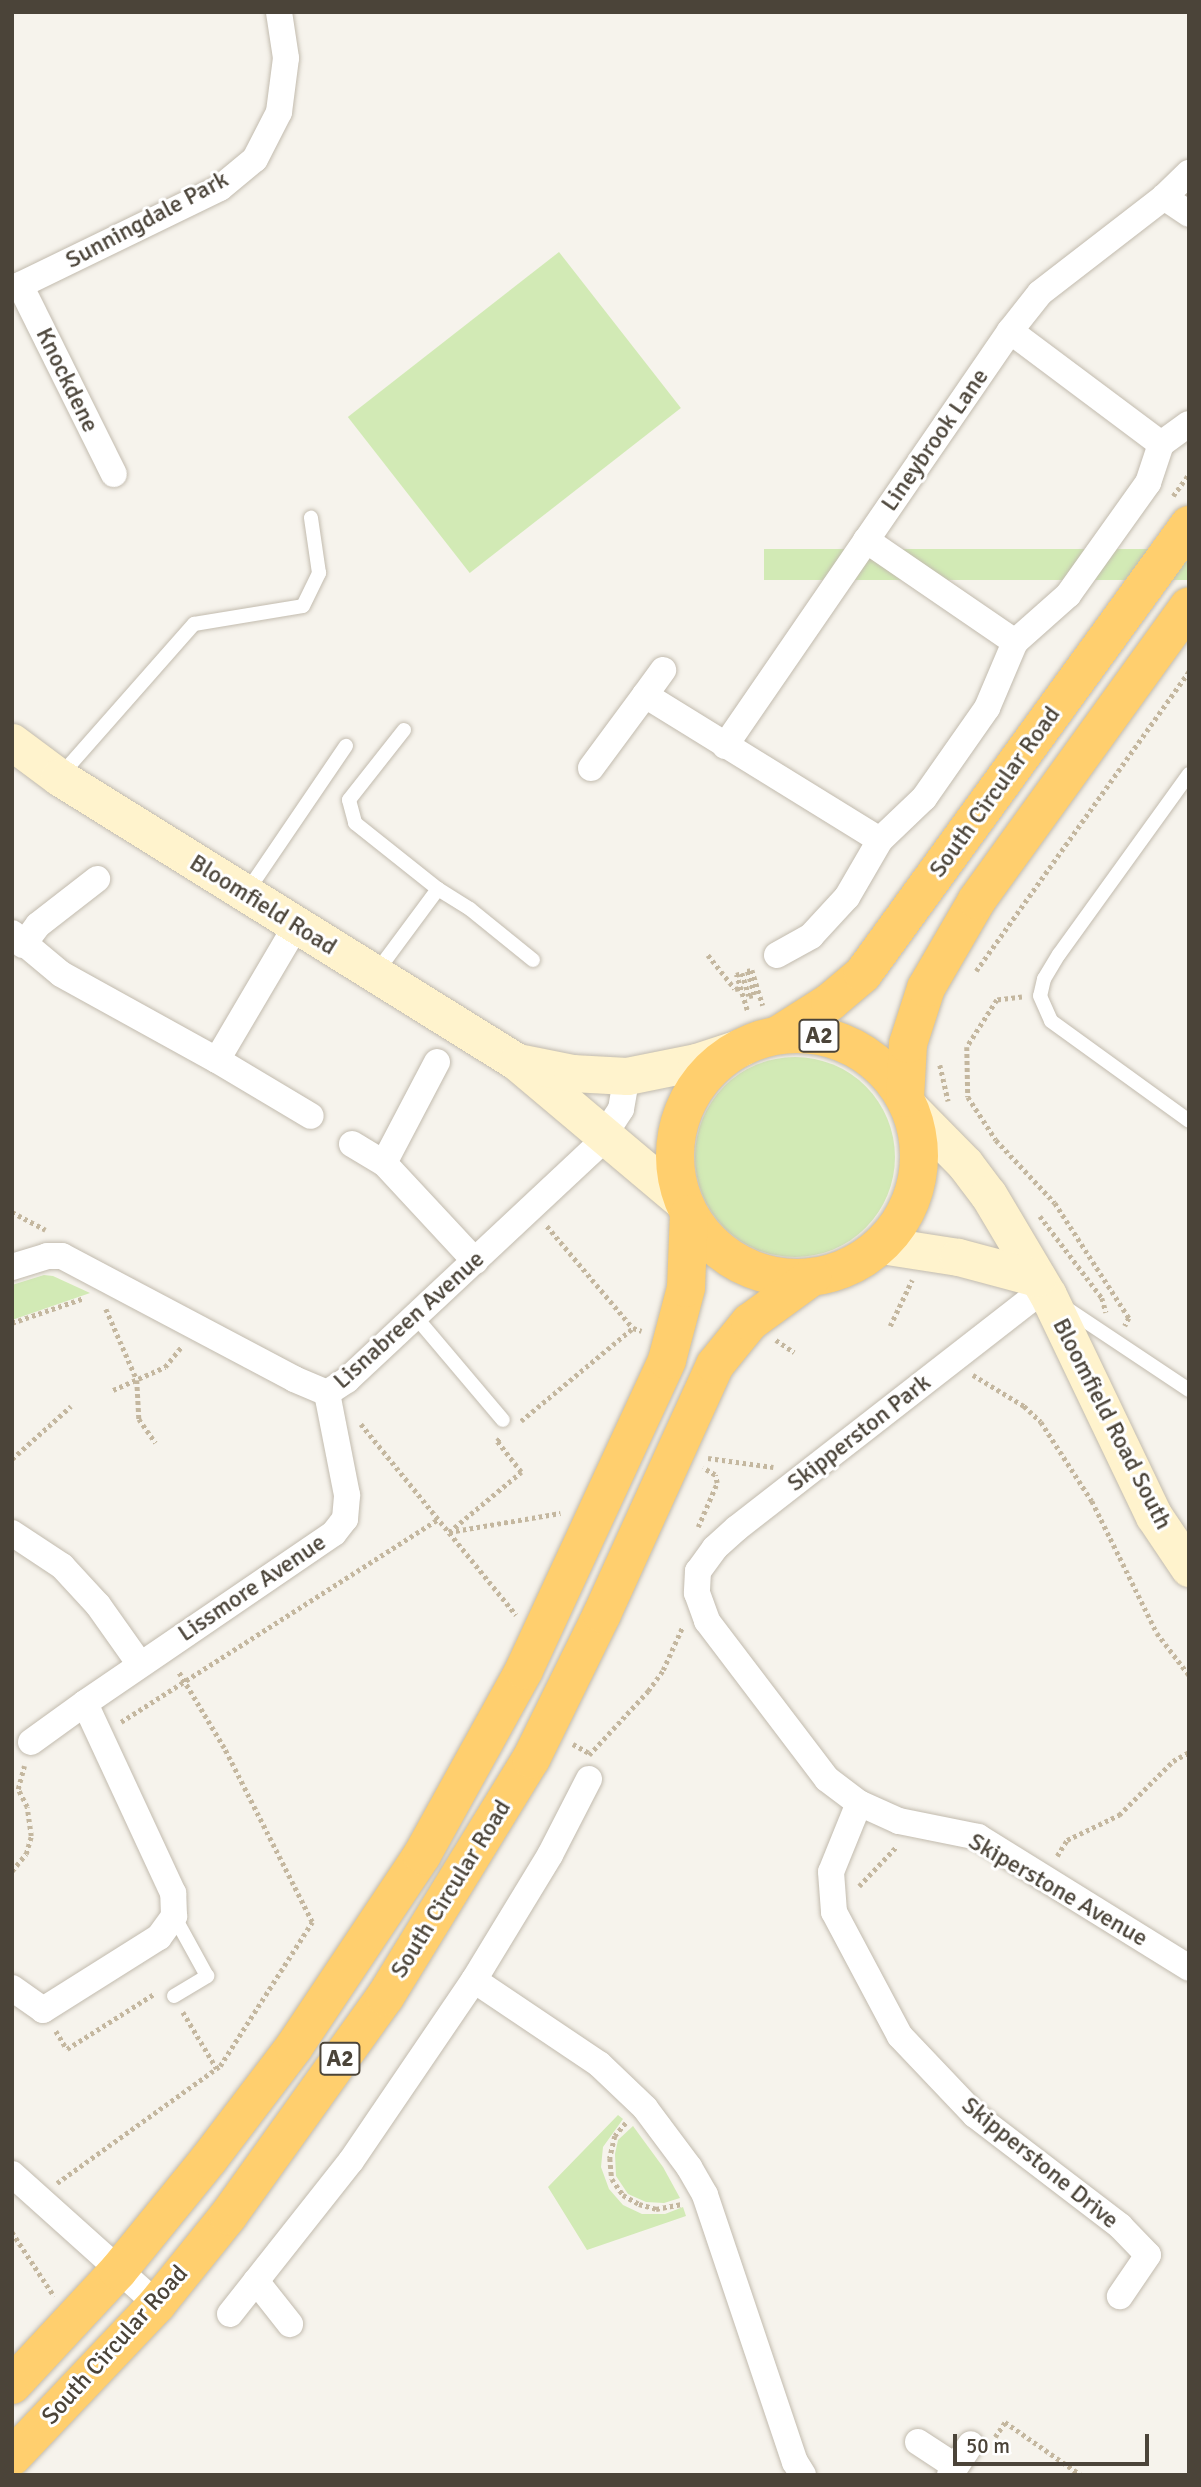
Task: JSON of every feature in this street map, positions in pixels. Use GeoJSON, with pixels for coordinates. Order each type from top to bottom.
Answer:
{"type":"FeatureCollection","features":[{"type":"Feature","properties":{"kind":"highway","name":"South Circular Road"},"geometry":{"type":"LineString","coordinates":[[770,1020],[830,1002],[863,974],[1189,524]]}},
{"type":"Feature","properties":{"kind":"highway","name":"South Circular Road"},"geometry":{"type":"LineString","coordinates":[[907,1103],[908,1044],[926,988],[977,900],[1189,606]]}},
{"type":"Feature","properties":{"kind":"highway","name":"A2"},"geometry":{"type":"LineString","coordinates":[[770,1020],[847,1045],[864,1054],[888,1074],[907,1103],[919,1143],[917,1180],[904,1215],[881,1245],[860,1260],[837,1271],[811,1277],[775,1276],[740,1264],[710,1243],[686,1208],[675,1167],[677,1130],[690,1097],[744,1029],[770,1020]]}},
{"type":"Feature","properties":{"kind":"highway","name":"South Circular Road"},"geometry":{"type":"LineString","coordinates":[[12,2385],[118,2271],[209,2159],[294,2047],[422,1855],[524,1670],[667,1360],[686,1288],[686,1208]]}},
{"type":"Feature","properties":{"kind":"highway","name":"South Circular Road"},"geometry":{"type":"LineString","coordinates":[[12,2457],[157,2304],[228,2216],[385,1997],[531,1759],[602,1615],[715,1365],[750,1322],[811,1277]]}},
{"type":"Feature","properties":{"kind":"street","name":"Sunningdale Park"},"geometry":{"type":"LineString","coordinates":[[16,287],[220,188],[256,159],[279,112],[286,58],[279,12]]}},
{"type":"Feature","properties":{"kind":"street","name":"Lineybrook Lane"},"geometry":{"type":"LineString","coordinates":[[725,746],[1010,331],[1041,293],[1067,270],[1164,197],[1189,173]]}},
{"type":"Feature","properties":{"kind":"street"},"geometry":{"type":"LineString","coordinates":[[1164,197],[1189,215]]}},
{"type":"Feature","properties":{"kind":"street","name":"Knockdene"},"geometry":{"type":"LineString","coordinates":[[16,287],[114,474]]}},
{"type":"Feature","properties":{"kind":"street"},"geometry":{"type":"LineString","coordinates":[[1010,331],[1161,444]]}},
{"type":"Feature","properties":{"kind":"street"},"geometry":{"type":"LineString","coordinates":[[777,956],[811,936],[846,897],[880,840],[924,798],[987,708],[1014,642],[1068,595],[1148,483],[1161,444],[1189,424]]}},
{"type":"Feature","properties":{"kind":"street"},"geometry":{"type":"LineString","coordinates":[[866,540],[1014,642]]}},
{"type":"Feature","properties":{"kind":"street"},"geometry":{"type":"LineString","coordinates":[[591,768],[663,670]]}},
{"type":"Feature","properties":{"kind":"street"},"geometry":{"type":"LineString","coordinates":[[645,695],[880,840]]}},
{"type":"Feature","properties":{"kind":"street","name":"Bloomfield Road"},"geometry":{"type":"LineString","coordinates":[[12,742],[59,777],[517,1062],[686,1208]]}},
{"type":"Feature","properties":{"kind":"street"},"geometry":{"type":"LineString","coordinates":[[97,879],[18,939],[61,974],[217,1059],[312,1116]]}},
{"type":"Feature","properties":{"kind":"street"},"geometry":{"type":"LineString","coordinates":[[217,1059],[296,926]]}},
{"type":"Feature","properties":{"kind":"street","name":"Bloomfield Road"},"geometry":{"type":"LineString","coordinates":[[517,1062],[572,1073],[628,1076],[696,1062],[744,1029]]}},
{"type":"Feature","properties":{"kind":"street"},"geometry":{"type":"LineString","coordinates":[[384,1163],[437,1062]]}},
{"type":"Feature","properties":{"kind":"street","name":"Lisnabreen Avenue"},"geometry":{"type":"LineString","coordinates":[[12,1267],[47,1256],[62,1256],[102,1286],[189,1323],[294,1379],[327,1392],[347,1380],[605,1137],[621,1109],[628,1076]]}},
{"type":"Feature","properties":{"kind":"street","name":"Bloomfield Road South"},"geometry":{"type":"LineString","coordinates":[[907,1103],[965,1164],[988,1194],[1043,1288],[1154,1516],[1189,1568]]}},
{"type":"Feature","properties":{"kind":"street"},"geometry":{"type":"LineString","coordinates":[[352,1144],[384,1163],[475,1261]]}},
{"type":"Feature","properties":{"kind":"street"},"geometry":{"type":"LineString","coordinates":[[881,1245],[971,1259],[1043,1288]]}},
{"type":"Feature","properties":{"kind":"street","name":"Skipperston Park"},"geometry":{"type":"LineString","coordinates":[[697,1593],[698,1571],[715,1548],[1043,1288]]}},
{"type":"Feature","properties":{"kind":"street","name":"Lissmore Avenue"},"geometry":{"type":"LineString","coordinates":[[31,1742],[139,1663],[334,1533],[345,1519],[347,1495],[327,1392]]}},
{"type":"Feature","properties":{"kind":"street"},"geometry":{"type":"LineString","coordinates":[[12,1533],[62,1566],[98,1605],[139,1663]]}},
{"type":"Feature","properties":{"kind":"street","name":"Skiperstone Avenue"},"geometry":{"type":"LineString","coordinates":[[697,1593],[707,1621],[827,1779],[859,1803],[899,1821],[978,1837],[1189,1968]]}},
{"type":"Feature","properties":{"kind":"street"},"geometry":{"type":"LineString","coordinates":[[12,1988],[43,2010],[159,1937],[174,1916],[173,1893],[85,1703]]}},
{"type":"Feature","properties":{"kind":"street"},"geometry":{"type":"LineString","coordinates":[[230,2314],[351,2161],[474,1980],[550,1855],[590,1767]]}},
{"type":"Feature","properties":{"kind":"street","name":"Skipperstone Drive"},"geometry":{"type":"LineString","coordinates":[[859,1803],[831,1871],[834,1912],[900,2035],[975,2115],[1120,2226],[1148,2255],[1120,2296]]}},
{"type":"Feature","properties":{"kind":"street"},"geometry":{"type":"LineString","coordinates":[[474,1980],[599,2064],[645,2108],[705,2194],[794,2462],[803,2475]]}},
{"type":"Feature","properties":{"kind":"street"},"geometry":{"type":"LineString","coordinates":[[12,2175],[157,2304]]}},
{"type":"Feature","properties":{"kind":"street"},"geometry":{"type":"LineString","coordinates":[[256,2281],[290,2324]]}},
{"type":"Feature","properties":{"kind":"street"},"geometry":{"type":"LineString","coordinates":[[918,2442],[953,2471],[971,2444]]}},
{"type":"Feature","properties":{"kind":"lane"},"geometry":{"type":"LineString","coordinates":[[59,777],[194,624],[303,606],[319,573],[311,518]]}},
{"type":"Feature","properties":{"kind":"lane"},"geometry":{"type":"LineString","coordinates":[[404,730],[349,800],[355,823],[533,960]]}},
{"type":"Feature","properties":{"kind":"lane"},"geometry":{"type":"LineString","coordinates":[[246,894],[346,746]]}},
{"type":"Feature","properties":{"kind":"lane"},"geometry":{"type":"LineString","coordinates":[[1189,774],[1059,954],[1044,979],[1040,996],[1051,1021],[1189,1121]]}},
{"type":"Feature","properties":{"kind":"lane"},"geometry":{"type":"LineString","coordinates":[[374,975],[438,889]]}},
{"type":"Feature","properties":{"kind":"lane"},"geometry":{"type":"LineString","coordinates":[[1043,1288],[1116,1343],[1189,1390]]}},
{"type":"Feature","properties":{"kind":"lane"},"geometry":{"type":"LineString","coordinates":[[415,1316],[508,1426]]}},
{"type":"Feature","properties":{"kind":"lane"},"geometry":{"type":"LineString","coordinates":[[174,1916],[207,1976],[174,1996]]}},
{"type":"Feature","properties":{"kind":"path"},"geometry":{"type":"LineString","coordinates":[[708,955],[735,989],[740,988]]}},
{"type":"Feature","properties":{"kind":"path"},"geometry":{"type":"LineString","coordinates":[[744,1029],[736,975],[742,973],[749,996],[754,995],[747,971],[752,970],[770,1020]]}},
{"type":"Feature","properties":{"kind":"path"},"geometry":{"type":"LineString","coordinates":[[1040,996],[998,1000],[967,1047],[968,1097],[996,1140],[1055,1203],[1129,1318],[1116,1343]]}},
{"type":"Feature","properties":{"kind":"path"},"geometry":{"type":"LineString","coordinates":[[533,1206],[633,1328],[642,1331]]}},
{"type":"Feature","properties":{"kind":"path"},"geometry":{"type":"LineString","coordinates":[[890,1326],[913,1278]]}},
{"type":"Feature","properties":{"kind":"path"},"geometry":{"type":"LineString","coordinates":[[12,1323],[102,1286],[137,1380],[139,1419],[156,1443]]}},
{"type":"Feature","properties":{"kind":"path"},"geometry":{"type":"LineString","coordinates":[[113,1390],[165,1367],[174,1358],[189,1323]]}},
{"type":"Feature","properties":{"kind":"path"},"geometry":{"type":"LineString","coordinates":[[449,1532],[521,1472],[497,1441],[508,1426],[633,1328]]}},
{"type":"Feature","properties":{"kind":"path"},"geometry":{"type":"LineString","coordinates":[[951,1361],[1024,1406],[1041,1422],[1093,1501],[1157,1633],[1189,1675]]}},
{"type":"Feature","properties":{"kind":"path"},"geometry":{"type":"LineString","coordinates":[[327,1392],[348,1408],[516,1615]]}},
{"type":"Feature","properties":{"kind":"path"},"geometry":{"type":"LineString","coordinates":[[12,1459],[71,1406]]}},
{"type":"Feature","properties":{"kind":"path"},"geometry":{"type":"LineString","coordinates":[[708,1458],[809,1472]]}},
{"type":"Feature","properties":{"kind":"path"},"geometry":{"type":"LineString","coordinates":[[449,1532],[568,1512]]}},
{"type":"Feature","properties":{"kind":"path"},"geometry":{"type":"LineString","coordinates":[[100,1735],[438,1518]]}},
{"type":"Feature","properties":{"kind":"path"},"geometry":{"type":"LineString","coordinates":[[568,1741],[590,1767],[663,1670],[697,1593]]}},
{"type":"Feature","properties":{"kind":"path"},"geometry":{"type":"LineString","coordinates":[[12,1871],[26,1854],[31,1836],[30,1815],[18,1788],[31,1742]]}},
{"type":"Feature","properties":{"kind":"path"},"geometry":{"type":"LineString","coordinates":[[1067,1840],[1119,1815],[1172,1761],[1189,1752]]}},
{"type":"Feature","properties":{"kind":"path"},"geometry":{"type":"LineString","coordinates":[[834,1912],[902,1840],[912,1823]]}},
{"type":"Feature","properties":{"kind":"path"},"geometry":{"type":"LineString","coordinates":[[43,2010],[67,2049],[160,1990],[174,1996],[216,2069]]}},
{"type":"Feature","properties":{"kind":"path"},"geometry":{"type":"LineString","coordinates":[[645,2108],[615,2136],[610,2158],[612,2179],[623,2195],[656,2209],[676,2206],[705,2194]]}},
{"type":"Feature","properties":{"kind":"path"},"geometry":{"type":"LineString","coordinates":[[12,2232],[57,2298]]}},
{"type":"Feature","properties":{"kind":"path"},"geometry":{"type":"LineString","coordinates":[[971,2444],[993,2440],[1005,2422],[1081,2475]]}},
{"type":"Feature","properties":{"kind":"path"},"geometry":{"type":"LineString","coordinates":[[1069,2475],[1073,2469]]}},
{"type":"Feature","properties":{"kind":"green space"},"geometry":{"type":"Polygon","coordinates":[[[559,252],[681,408],[470,573],[348,417],[559,252]]]}},
{"type":"Feature","properties":{"kind":"green space"},"geometry":{"type":"Polygon","coordinates":[[[764,549],[1189,549],[1189,580],[764,580],[764,549]]]}},
{"type":"Feature","properties":{"kind":"green space"},"geometry":{"type":"Polygon","coordinates":[[[795,1057],[833,1064],[866,1086],[888,1119],[895,1157],[888,1195],[866,1228],[833,1250],[795,1257],[757,1250],[724,1228],[702,1195],[695,1157],[702,1119],[724,1086],[757,1064],[795,1057]]]}},
{"type":"Feature","properties":{"kind":"green space"},"geometry":{"type":"Polygon","coordinates":[[[44,1275],[53,1276],[90,1293],[12,1320],[12,1285],[44,1275]]]}},
{"type":"Feature","properties":{"kind":"green space"},"geometry":{"type":"Polygon","coordinates":[[[618,2115],[623,2119],[603,2147],[601,2167],[609,2189],[623,2205],[642,2214],[665,2214],[683,2207],[686,2216],[587,2250],[548,2187],[618,2115]]]}},
{"type":"Feature","properties":{"kind":"green space"},"geometry":{"type":"Polygon","coordinates":[[[633,2126],[663,2167],[680,2198],[664,2203],[646,2202],[628,2194],[616,2176],[615,2154],[618,2140],[633,2126]]]}}]}
